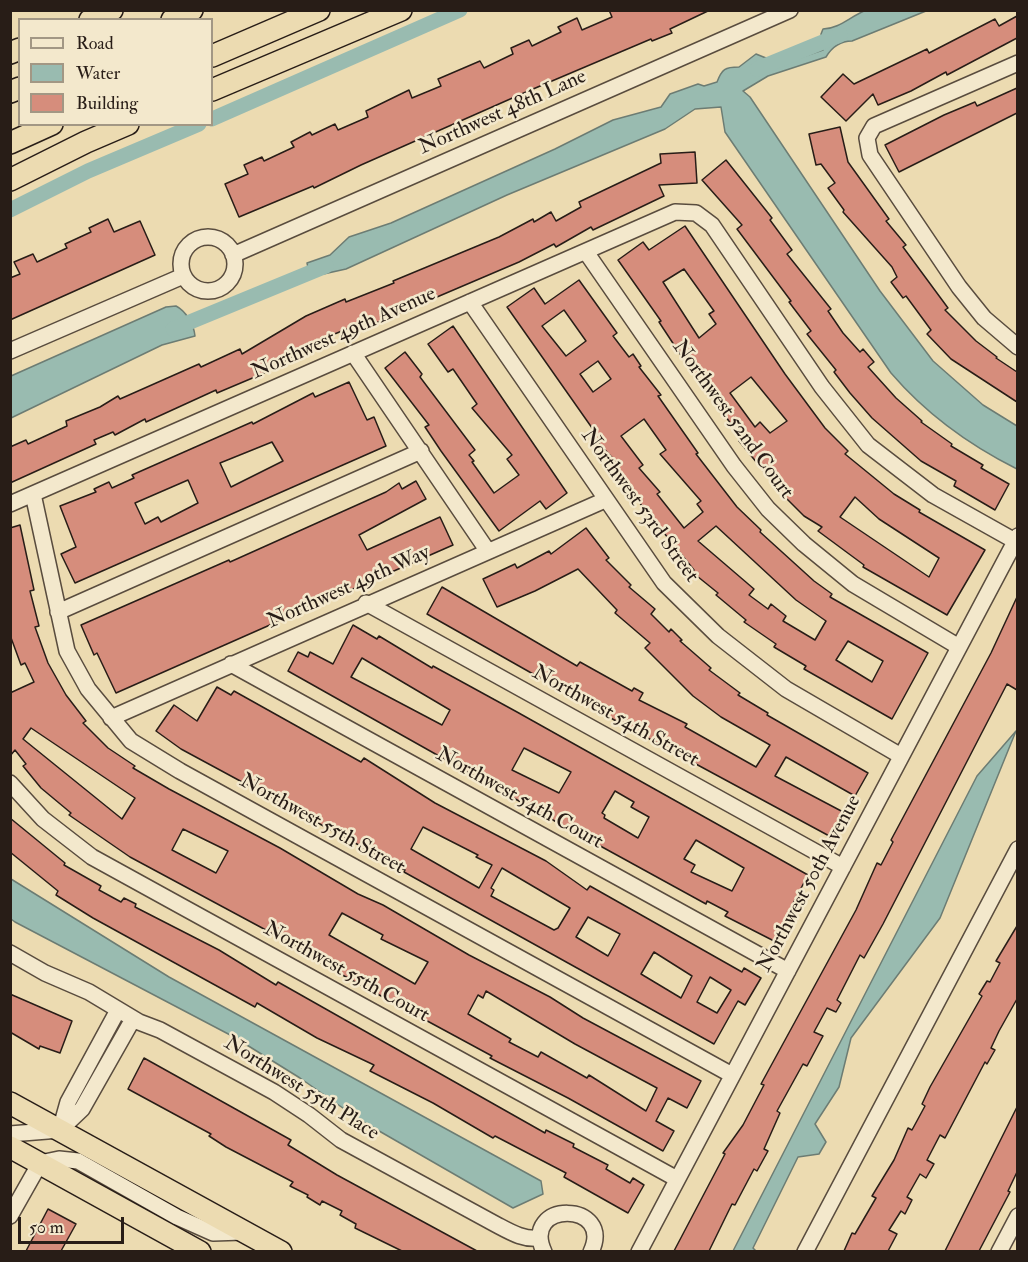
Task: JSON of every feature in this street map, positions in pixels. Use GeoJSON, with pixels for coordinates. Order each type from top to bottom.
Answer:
{"type":"FeatureCollection","features":[{"type":"Feature","properties":{"kind":"highway"},"geometry":{"type":"LineString","coordinates":[[94,18],[112,10]]}},
{"type":"Feature","properties":{"kind":"highway"},"geometry":{"type":"LineString","coordinates":[[176,18],[192,10]]}},
{"type":"Feature","properties":{"kind":"highway"},"geometry":{"type":"LineString","coordinates":[[213,56],[319,10]]}},
{"type":"Feature","properties":{"kind":"highway"},"geometry":{"type":"LineString","coordinates":[[213,90],[400,10]]}},
{"type":"Feature","properties":{"kind":"highway"},"geometry":{"type":"LineString","coordinates":[[10,143],[48,126]]}},
{"type":"Feature","properties":{"kind":"highway"},"geometry":{"type":"LineString","coordinates":[[10,180],[123,126]]}},
{"type":"Feature","properties":{"kind":"highway"},"geometry":{"type":"LineString","coordinates":[[10,1103],[281,1251]]}},
{"type":"Feature","properties":{"kind":"highway"},"geometry":{"type":"LineString","coordinates":[[10,1147],[200,1251]]}},
{"type":"Feature","properties":{"kind":"street","name":"Northwest 48th Lane"},"geometry":{"type":"LineString","coordinates":[[233,255],[790,10]]}},
{"type":"Feature","properties":{"kind":"street"},"geometry":{"type":"LineString","coordinates":[[1017,63],[874,126],[867,138],[870,155],[959,287],[984,318],[1017,347]]}},
{"type":"Feature","properties":{"kind":"street","name":"Northwest 49th Avenue"},"geometry":{"type":"LineString","coordinates":[[10,504],[675,212],[696,213],[712,225],[822,387],[868,445],[933,495],[1016,538]]}},
{"type":"Feature","properties":{"kind":"street"},"geometry":{"type":"LineString","coordinates":[[206,237],[222,241],[233,255],[234,271],[225,285],[218,289],[202,291],[188,283],[180,267],[184,250],[197,239],[206,237]]}},
{"type":"Feature","properties":{"kind":"street","name":"Northwest 52nd Court"},"geometry":{"type":"LineString","coordinates":[[586,252],[734,466],[768,508],[804,544],[853,584],[959,647]]}},
{"type":"Feature","properties":{"kind":"street"},"geometry":{"type":"LineString","coordinates":[[10,351],[183,276]]}},
{"type":"Feature","properties":{"kind":"street","name":"Northwest 53rd Street"},"geometry":{"type":"LineString","coordinates":[[470,302],[664,583],[718,636],[786,689],[901,756]]}},
{"type":"Feature","properties":{"kind":"street"},"geometry":{"type":"LineString","coordinates":[[353,353],[487,550]]}},
{"type":"Feature","properties":{"kind":"street"},"geometry":{"type":"LineString","coordinates":[[58,612],[421,452]]}},
{"type":"Feature","properties":{"kind":"street","name":"Northwest 55th Street"},"geometry":{"type":"LineString","coordinates":[[33,494],[67,651],[88,689],[131,741],[180,771],[732,1075]]}},
{"type":"Feature","properties":{"kind":"street","name":"Northwest 49th Way"},"geometry":{"type":"LineString","coordinates":[[111,718],[366,603],[605,500]]}},
{"type":"Feature","properties":{"kind":"street","name":"Northwest 50th Avenue"},"geometry":{"type":"LineString","coordinates":[[639,1251],[1016,538]]}},
{"type":"Feature","properties":{"kind":"street","name":"Northwest 54th Street"},"geometry":{"type":"LineString","coordinates":[[366,603],[843,867]]}},
{"type":"Feature","properties":{"kind":"street","name":"Northwest 54th Court"},"geometry":{"type":"LineString","coordinates":[[231,664],[788,970]]}},
{"type":"Feature","properties":{"kind":"street","name":"Northwest 55th Court"},"geometry":{"type":"LineString","coordinates":[[10,783],[43,819],[92,857],[677,1179]]}},
{"type":"Feature","properties":{"kind":"street"},"geometry":{"type":"LineString","coordinates":[[805,1251],[1017,849]]}},
{"type":"Feature","properties":{"kind":"street","name":"Northwest 55th Place"},"geometry":{"type":"LineString","coordinates":[[10,953],[45,973],[89,992],[133,1019],[160,1030],[273,1092],[309,1115],[341,1140],[518,1236],[542,1245],[542,1230],[552,1216],[560,1213],[577,1213],[590,1224],[594,1232],[591,1251]]}},
{"type":"Feature","properties":{"kind":"street"},"geometry":{"type":"LineString","coordinates":[[60,1130],[68,1102],[118,1010]]}},
{"type":"Feature","properties":{"kind":"street"},"geometry":{"type":"LineString","coordinates":[[10,1134],[18,1136],[60,1130],[82,1109],[133,1019]]}},
{"type":"Feature","properties":{"kind":"street"},"geometry":{"type":"LineString","coordinates":[[10,1216],[40,1163],[59,1159],[78,1161],[177,1216],[213,1233],[245,1232]]}},
{"type":"Feature","properties":{"kind":"street"},"geometry":{"type":"LineString","coordinates":[[999,1251],[1015,1225]]}},
{"type":"Feature","properties":{"kind":"water"},"geometry":{"type":"Polygon","coordinates":[[[864,11],[926,11],[852,41],[841,43],[826,57],[768,76],[743,91],[750,97],[880,291],[933,361],[983,405],[1017,426],[1017,469],[982,450],[934,416],[891,373],[725,132],[721,107],[695,109],[665,129],[507,195],[346,269],[310,277],[307,263],[330,255],[349,237],[391,223],[555,149],[613,120],[661,107],[670,94],[698,84],[704,86],[717,82],[725,70],[739,67],[756,54],[781,64],[823,50],[821,34],[823,29],[839,25],[864,11]]]}},
{"type":"Feature","properties":{"kind":"water"},"geometry":{"type":"Polygon","coordinates":[[[176,306],[189,319],[195,336],[162,345],[11,418],[11,376],[166,307],[176,306]]]}},
{"type":"Feature","properties":{"kind":"water"},"geometry":{"type":"Polygon","coordinates":[[[1016,731],[940,918],[851,1038],[839,1087],[815,1124],[826,1142],[819,1154],[798,1157],[753,1248],[756,1251],[733,1251],[977,776],[1016,731]]]}},
{"type":"Feature","properties":{"kind":"water"},"geometry":{"type":"Polygon","coordinates":[[[11,879],[169,977],[541,1181],[543,1194],[513,1208],[360,1120],[300,1078],[234,1037],[15,922],[11,919],[11,879]]]}},
{"type":"Feature","properties":{"kind":"building"},"geometry":{"type":"Polygon","coordinates":[[[609,10],[710,10],[670,29],[672,33],[652,41],[651,39],[526,92],[314,188],[313,186],[239,217],[225,184],[248,174],[244,165],[262,157],[264,161],[294,147],[291,142],[310,132],[312,135],[335,124],[338,130],[368,117],[366,111],[409,90],[412,98],[441,86],[438,79],[480,61],[484,68],[513,54],[511,48],[529,40],[532,46],[561,32],[558,27],[577,18],[582,30],[612,17],[609,10]]]}},
{"type":"Feature","properties":{"kind":"building"},"geometry":{"type":"Polygon","coordinates":[[[1017,16],[1017,38],[947,75],[946,72],[911,91],[878,105],[873,94],[846,121],[821,97],[843,74],[854,84],[927,49],[929,53],[995,19],[999,26],[1017,16]]]}},
{"type":"Feature","properties":{"kind":"building"},"geometry":{"type":"Polygon","coordinates":[[[1017,88],[1017,113],[899,172],[885,145],[944,115],[975,102],[977,106],[1017,88]]]}},
{"type":"Feature","properties":{"kind":"building"},"geometry":{"type":"Polygon","coordinates":[[[840,127],[848,162],[889,219],[886,221],[906,245],[903,247],[948,308],[945,310],[976,341],[1017,372],[1017,402],[951,359],[927,334],[931,330],[906,296],[903,298],[891,282],[897,277],[892,267],[843,212],[844,210],[828,188],[835,183],[821,164],[816,165],[809,134],[840,127]]]}},
{"type":"Feature","properties":{"kind":"building"},"geometry":{"type":"Polygon","coordinates":[[[695,152],[697,183],[659,185],[664,196],[593,230],[591,227],[556,247],[554,244],[519,262],[369,326],[367,321],[332,335],[262,374],[217,393],[216,390],[146,422],[145,419],[115,435],[113,432],[94,440],[96,444],[10,483],[10,447],[26,440],[28,444],[67,426],[66,421],[100,407],[118,396],[120,399],[199,364],[201,367],[240,349],[242,354],[306,316],[345,299],[346,302],[394,283],[393,281],[499,237],[533,219],[534,222],[551,212],[556,221],[581,207],[579,202],[661,163],[660,154],[695,152]]]}},
{"type":"Feature","properties":{"kind":"building"},"geometry":{"type":"Polygon","coordinates":[[[726,160],[772,218],[770,220],[792,250],[787,254],[831,309],[828,311],[843,333],[860,352],[863,349],[874,362],[868,367],[921,422],[952,444],[951,446],[983,465],[981,468],[1009,484],[995,510],[954,486],[956,481],[921,461],[872,418],[850,393],[834,372],[836,370],[807,334],[811,331],[789,302],[791,301],[737,229],[742,225],[702,180],[726,160]]]}},
{"type":"Feature","properties":{"kind":"building"},"geometry":{"type":"Polygon","coordinates":[[[108,219],[114,232],[140,221],[155,255],[10,320],[10,278],[20,274],[14,262],[33,254],[37,262],[67,248],[65,244],[91,232],[89,228],[108,219]]]}},
{"type":"Feature","properties":{"kind":"building"},"geometry":{"type":"Polygon","coordinates":[[[685,226],[785,374],[825,428],[848,451],[845,454],[894,494],[920,510],[919,512],[985,550],[947,615],[863,567],[864,565],[818,531],[822,527],[804,516],[785,497],[739,441],[741,439],[684,360],[659,322],[661,321],[618,260],[643,242],[649,250],[685,226]],[[684,269],[663,282],[699,338],[716,324],[709,314],[714,311],[684,269]],[[751,377],[730,393],[755,427],[760,422],[770,433],[787,421],[751,377]],[[855,497],[840,517],[929,577],[939,558],[879,519],[855,497]]]}},
{"type":"Feature","properties":{"kind":"building"},"geometry":{"type":"Polygon","coordinates":[[[579,280],[617,333],[613,336],[629,357],[633,354],[641,366],[639,367],[661,395],[658,396],[698,453],[696,454],[737,507],[761,530],[760,532],[814,581],[832,594],[830,597],[928,653],[892,719],[804,669],[806,666],[774,647],[776,644],[744,622],[746,620],[716,595],[718,593],[692,572],[694,570],[613,468],[618,464],[594,438],[597,435],[507,307],[534,288],[545,304],[579,280]],[[564,310],[542,326],[566,356],[586,341],[564,310]],[[598,361],[580,374],[593,392],[611,379],[598,361]],[[644,419],[621,436],[643,465],[639,468],[660,492],[657,494],[684,528],[703,512],[697,504],[701,501],[660,454],[666,450],[644,419]],[[716,526],[698,541],[754,589],[749,595],[768,609],[771,604],[786,616],[783,621],[815,640],[826,621],[796,600],[716,526]],[[848,641],[836,660],[872,682],[883,661],[848,641]]]}},
{"type":"Feature","properties":{"kind":"building"},"geometry":{"type":"Polygon","coordinates":[[[453,326],[567,493],[546,509],[540,501],[499,531],[425,427],[429,425],[385,368],[405,352],[422,374],[420,377],[475,450],[469,455],[474,461],[472,462],[494,493],[519,475],[507,459],[512,455],[472,408],[477,404],[453,369],[448,372],[428,344],[453,326]]]}},
{"type":"Feature","properties":{"kind":"building"},"geometry":{"type":"Polygon","coordinates":[[[349,382],[367,420],[374,417],[386,446],[75,583],[61,554],[76,547],[60,506],[96,492],[94,489],[109,482],[112,488],[134,478],[132,475],[252,422],[253,424],[313,393],[315,397],[349,382]],[[272,442],[220,463],[231,487],[283,461],[272,442]],[[188,480],[135,503],[145,524],[158,517],[161,522],[198,503],[188,480]]]}},
{"type":"Feature","properties":{"kind":"building"},"geometry":{"type":"Polygon","coordinates":[[[416,481],[426,499],[359,535],[367,550],[440,517],[453,545],[321,603],[320,600],[300,609],[302,614],[289,620],[288,617],[116,693],[97,653],[94,655],[81,625],[229,560],[230,562],[386,492],[399,483],[402,489],[416,481]]]}},
{"type":"Feature","properties":{"kind":"building"},"geometry":{"type":"Polygon","coordinates":[[[20,525],[34,590],[30,591],[39,626],[35,627],[48,663],[66,695],[86,721],[83,723],[108,748],[135,766],[133,768],[169,789],[701,1081],[687,1108],[668,1098],[656,1121],[674,1131],[663,1151],[490,1058],[492,1056],[316,960],[318,958],[130,857],[69,815],[71,813],[41,788],[23,766],[26,764],[15,750],[10,756],[10,693],[34,682],[25,663],[21,665],[10,635],[10,528],[20,525]],[[31,728],[23,739],[122,819],[135,798],[31,728]],[[183,829],[172,850],[216,873],[228,851],[183,829]],[[342,913],[329,935],[415,984],[428,962],[381,939],[383,935],[342,913]],[[486,991],[483,998],[478,995],[468,1014],[511,1039],[509,1042],[538,1057],[541,1052],[587,1078],[589,1075],[646,1111],[657,1088],[575,1044],[486,991]]]}},
{"type":"Feature","properties":{"kind":"building"},"geometry":{"type":"Polygon","coordinates":[[[586,528],[609,558],[606,560],[631,585],[629,587],[655,609],[651,614],[669,632],[671,629],[682,640],[680,641],[711,668],[709,670],[740,693],[738,695],[768,713],[767,715],[868,773],[855,796],[786,757],[775,776],[845,813],[833,838],[581,702],[567,694],[569,691],[551,680],[549,683],[427,614],[442,587],[577,666],[580,662],[632,691],[634,688],[643,693],[639,700],[687,724],[685,727],[756,767],[770,745],[721,717],[693,696],[645,648],[650,643],[615,613],[617,610],[578,569],[497,607],[483,579],[515,564],[517,568],[549,551],[551,554],[586,528]]]}},
{"type":"Feature","properties":{"kind":"building"},"geometry":{"type":"Polygon","coordinates":[[[1017,597],[1017,690],[1007,684],[883,924],[864,958],[860,955],[837,1000],[841,1003],[836,1012],[827,1008],[814,1032],[823,1036],[807,1066],[803,1064],[777,1111],[780,1113],[764,1149],[768,1151],[757,1171],[754,1169],[735,1205],[732,1204],[709,1251],[674,1251],[725,1154],[723,1153],[743,1125],[764,1085],[761,1084],[856,910],[877,863],[881,865],[893,842],[891,840],[991,653],[1017,597]]]}},
{"type":"Feature","properties":{"kind":"building"},"geometry":{"type":"Polygon","coordinates":[[[353,625],[377,639],[379,636],[432,668],[433,666],[517,712],[808,875],[788,913],[791,915],[776,942],[725,916],[728,912],[707,901],[706,904],[288,671],[298,652],[308,657],[310,652],[333,664],[353,625]],[[362,658],[351,677],[442,725],[450,710],[362,658]],[[524,748],[512,770],[559,793],[571,772],[524,748]],[[615,791],[602,813],[605,815],[604,818],[638,838],[649,817],[631,807],[634,802],[615,791]],[[696,840],[684,859],[695,865],[691,872],[732,891],[744,868],[696,840]]]}},
{"type":"Feature","properties":{"kind":"building"},"geometry":{"type":"Polygon","coordinates":[[[217,687],[231,695],[234,691],[361,762],[364,758],[435,803],[546,861],[587,890],[590,886],[742,972],[744,968],[761,978],[745,1005],[738,1001],[714,1044],[404,872],[405,870],[181,749],[156,731],[174,705],[197,721],[217,687]],[[423,827],[411,849],[479,888],[492,865],[476,857],[478,855],[423,827]],[[502,868],[491,888],[494,890],[491,896],[554,930],[558,928],[570,908],[502,868]],[[588,917],[576,937],[608,956],[620,934],[588,917]],[[654,952],[641,974],[681,998],[692,976],[654,952]],[[710,977],[697,1002],[717,1013],[731,990],[710,977]]]}},
{"type":"Feature","properties":{"kind":"building"},"geometry":{"type":"Polygon","coordinates":[[[10,818],[65,863],[64,865],[101,886],[99,890],[121,902],[124,898],[136,904],[135,907],[219,950],[276,985],[278,982],[545,1133],[546,1130],[574,1144],[573,1147],[608,1165],[606,1169],[630,1183],[633,1178],[644,1185],[628,1213],[564,1177],[566,1173],[495,1136],[493,1138],[433,1103],[370,1071],[374,1065],[317,1038],[257,1003],[255,1007],[93,918],[56,895],[58,891],[10,852],[10,818]]]}},
{"type":"Feature","properties":{"kind":"building"},"geometry":{"type":"Polygon","coordinates":[[[1017,926],[1017,999],[991,1048],[995,1050],[987,1064],[985,1062],[945,1138],[940,1135],[927,1160],[934,1164],[926,1178],[920,1174],[907,1197],[912,1200],[905,1214],[901,1211],[889,1230],[897,1234],[888,1251],[844,1251],[852,1233],[855,1234],[876,1198],[872,1196],[894,1160],[908,1128],[912,1130],[925,1106],[922,1104],[930,1087],[982,996],[979,994],[987,981],[990,982],[1000,963],[996,961],[1017,926]]]}},
{"type":"Feature","properties":{"kind":"building"},"geometry":{"type":"Polygon","coordinates":[[[10,994],[72,1021],[60,1053],[40,1046],[39,1049],[10,1032],[10,994]]]}},
{"type":"Feature","properties":{"kind":"building"},"geometry":{"type":"Polygon","coordinates":[[[144,1058],[291,1140],[288,1145],[337,1175],[477,1251],[402,1251],[355,1228],[356,1224],[340,1215],[342,1211],[322,1201],[320,1205],[307,1197],[308,1195],[290,1186],[293,1182],[226,1147],[209,1136],[211,1134],[128,1089],[144,1058]]]}},
{"type":"Feature","properties":{"kind":"building"},"geometry":{"type":"Polygon","coordinates":[[[1017,1107],[1017,1172],[1008,1191],[1010,1192],[979,1251],[945,1251],[1017,1107]]]}},
{"type":"Feature","properties":{"kind":"building"},"geometry":{"type":"Polygon","coordinates":[[[48,1209],[76,1224],[61,1251],[26,1251],[48,1209]]]}},
{"type":"Feature","properties":{"kind":"waterway"},"geometry":{"type":"LineString","coordinates":[[213,119],[460,10]]}},
{"type":"Feature","properties":{"kind":"waterway"},"geometry":{"type":"LineString","coordinates":[[757,69],[840,35]]}},
{"type":"Feature","properties":{"kind":"waterway"},"geometry":{"type":"LineString","coordinates":[[10,210],[88,171],[194,126]]}},
{"type":"Feature","properties":{"kind":"waterway"},"geometry":{"type":"LineString","coordinates":[[173,329],[326,266]]}}]}
